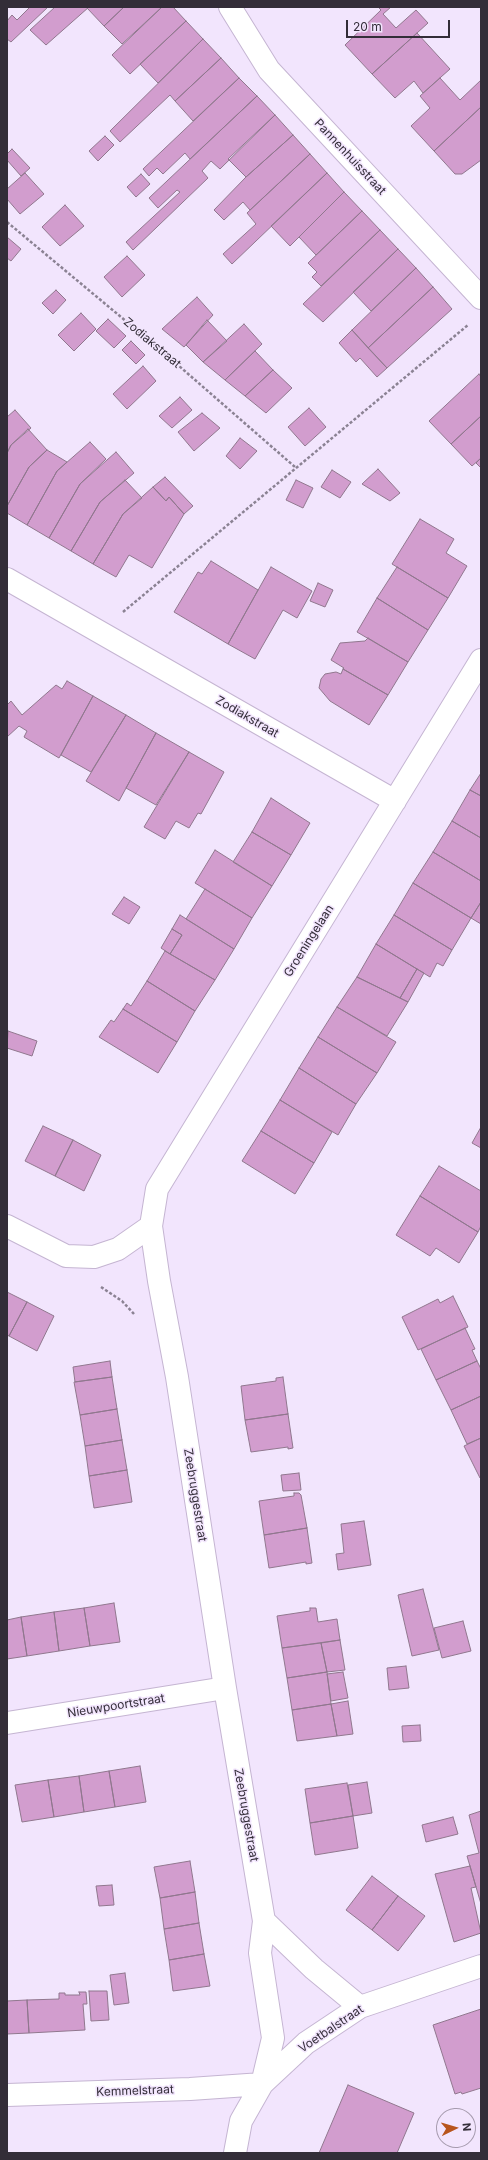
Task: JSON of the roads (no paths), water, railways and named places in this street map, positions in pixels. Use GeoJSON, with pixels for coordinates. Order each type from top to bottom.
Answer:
{"type":"FeatureCollection","features":[{"type":"Feature","properties":{"kind":"street","name":"Pannenhuisstraat"},"geometry":{"type":"LineString","coordinates":[[230,7],[269,70],[481,298]]}},
{"type":"Feature","properties":{"kind":"street","name":"Zodiakstraat"},"geometry":{"type":"LineString","coordinates":[[7,579],[395,801]]}},
{"type":"Feature","properties":{"kind":"street","name":"Groeningelaan"},"geometry":{"type":"LineString","coordinates":[[151,1226],[157,1189],[481,660]]}},
{"type":"Feature","properties":{"kind":"street"},"geometry":{"type":"LineString","coordinates":[[7,1226],[66,1256],[94,1257],[118,1249],[151,1226]]}},
{"type":"Feature","properties":{"kind":"street","name":"Zeebruggestraat"},"geometry":{"type":"LineString","coordinates":[[151,1226],[159,1281],[177,1377],[225,1688],[264,1921],[260,1953],[273,2038],[262,2084]]}},
{"type":"Feature","properties":{"kind":"street","name":"Nieuwpoortstraat"},"geometry":{"type":"LineString","coordinates":[[7,1723],[225,1688]]}},
{"type":"Feature","properties":{"kind":"street"},"geometry":{"type":"LineString","coordinates":[[264,1921],[314,1969],[360,2007]]}},
{"type":"Feature","properties":{"kind":"street","name":"Voetbalstraat"},"geometry":{"type":"LineString","coordinates":[[234,2153],[241,2121],[262,2084],[306,2043],[360,2007],[481,1966]]}},
{"type":"Feature","properties":{"kind":"street","name":"Kemmelstraat"},"geometry":{"type":"LineString","coordinates":[[7,2095],[190,2089],[262,2084]]}}]}
